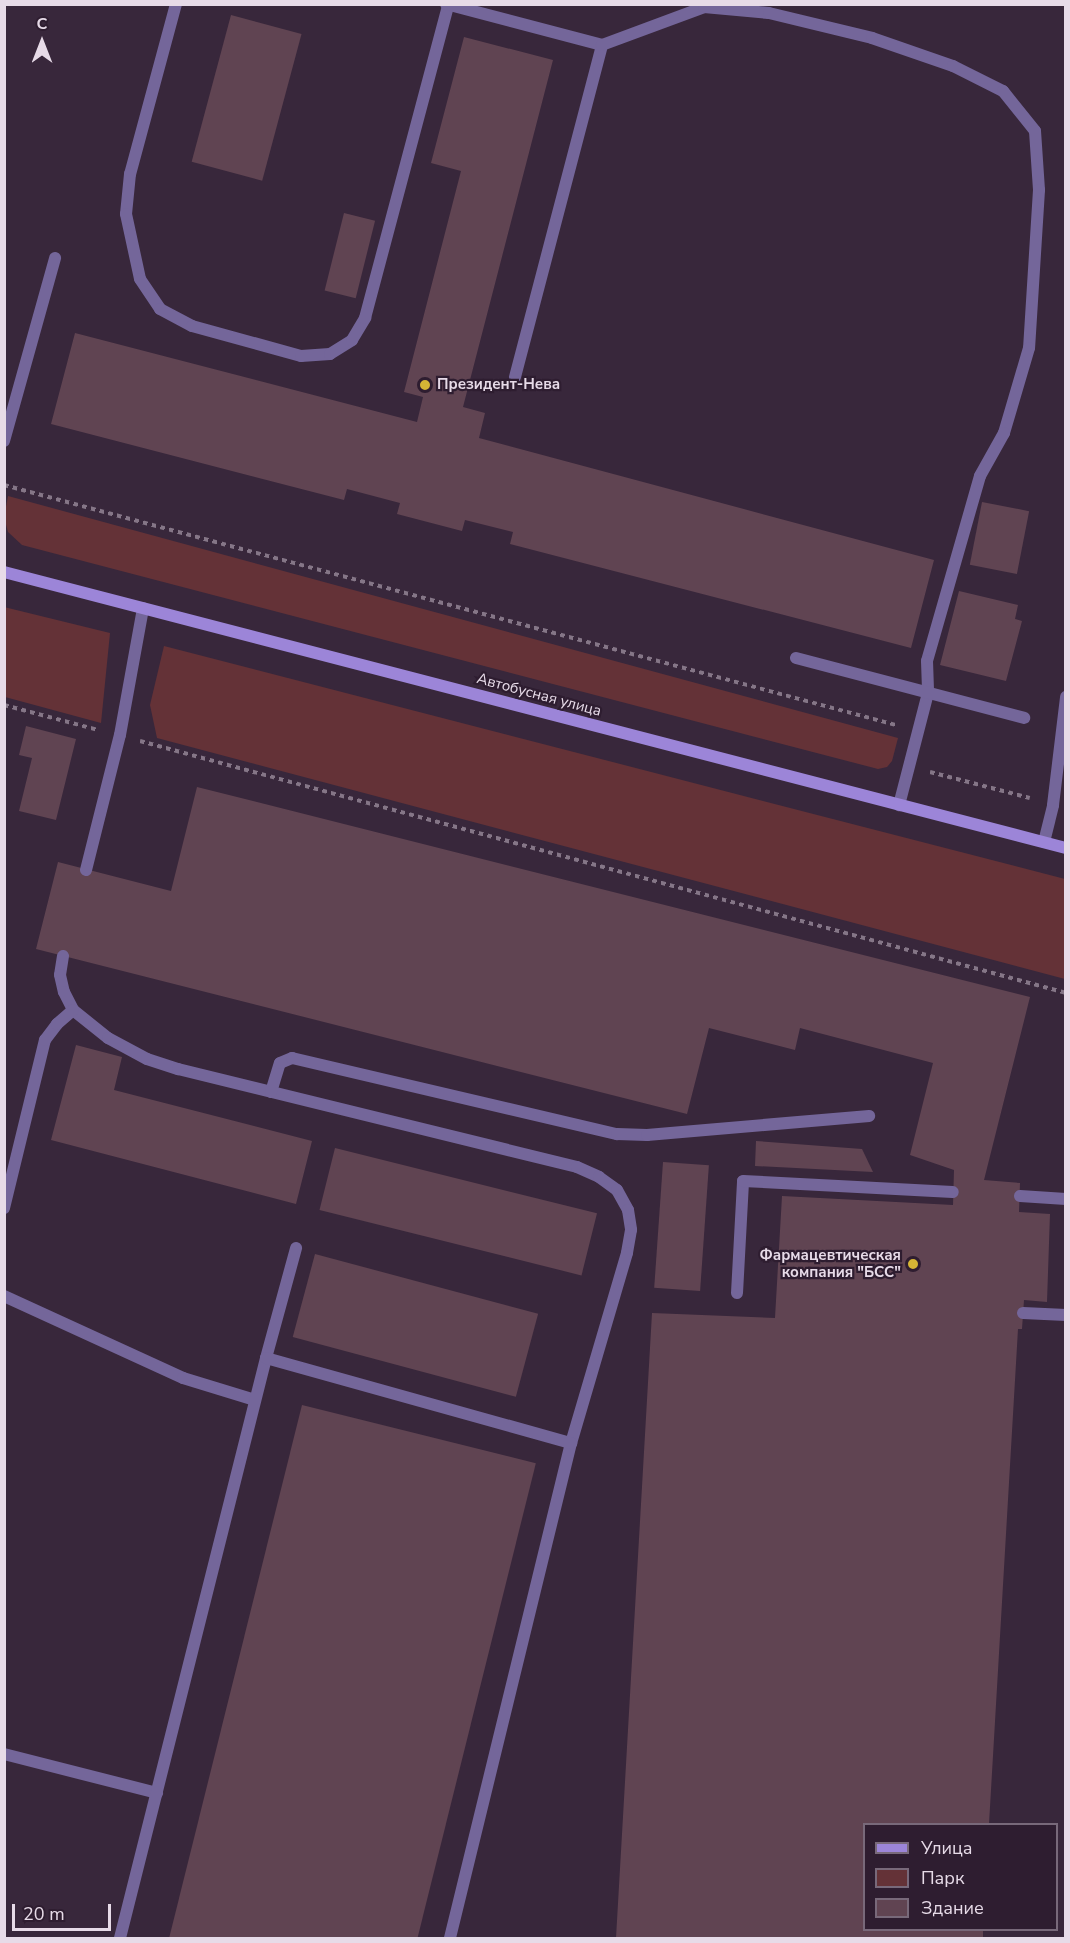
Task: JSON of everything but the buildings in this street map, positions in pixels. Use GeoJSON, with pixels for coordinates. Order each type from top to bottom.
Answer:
{"type":"FeatureCollection","features":[{"type":"Feature","properties":{"kind":"street","name":"Автобусная улица"},"geometry":{"type":"LineString","coordinates":[[4,572],[1065,848]]}},
{"type":"Feature","properties":{"kind":"lane"},"geometry":{"type":"LineString","coordinates":[[176,4],[130,174],[126,214],[140,279],[160,309],[192,326],[301,356],[330,354],[352,340],[365,318],[447,5],[602,45],[704,7],[769,13],[872,38],[953,66],[1003,91],[1035,131],[1039,190],[1029,348],[1004,433],[980,476],[972,502],[927,661],[928,693],[899,805]]}},
{"type":"Feature","properties":{"kind":"lane"},"geometry":{"type":"LineString","coordinates":[[515,377],[602,45]]}},
{"type":"Feature","properties":{"kind":"lane"},"geometry":{"type":"LineString","coordinates":[[4,441],[55,258]]}},
{"type":"Feature","properties":{"kind":"lane"},"geometry":{"type":"LineString","coordinates":[[86,870],[120,735],[143,608]]}},
{"type":"Feature","properties":{"kind":"lane"},"geometry":{"type":"LineString","coordinates":[[796,658],[1024,718]]}},
{"type":"Feature","properties":{"kind":"lane"},"geometry":{"type":"LineString","coordinates":[[1044,842],[1053,805],[1065,697]]}},
{"type":"Feature","properties":{"kind":"lane"},"geometry":{"type":"LineString","coordinates":[[63,956],[60,975],[64,992],[73,1010],[108,1038],[147,1059],[178,1069],[577,1167],[599,1177],[616,1190],[628,1210],[631,1230],[627,1253],[570,1443],[450,1938]]}},
{"type":"Feature","properties":{"kind":"lane"},"geometry":{"type":"LineString","coordinates":[[4,1208],[45,1040],[57,1024],[73,1010]]}},
{"type":"Feature","properties":{"kind":"lane"},"geometry":{"type":"LineString","coordinates":[[271,1092],[280,1063],[292,1058],[617,1134],[647,1135],[868,1116]]}},
{"type":"Feature","properties":{"kind":"lane"},"geometry":{"type":"LineString","coordinates":[[737,1293],[743,1181],[953,1192]]}},
{"type":"Feature","properties":{"kind":"lane"},"geometry":{"type":"LineString","coordinates":[[1020,1197],[1065,1199]]}},
{"type":"Feature","properties":{"kind":"lane"},"geometry":{"type":"LineString","coordinates":[[120,1938],[255,1400],[297,1248]]}},
{"type":"Feature","properties":{"kind":"lane"},"geometry":{"type":"LineString","coordinates":[[4,1296],[183,1378],[255,1400]]}},
{"type":"Feature","properties":{"kind":"lane"},"geometry":{"type":"LineString","coordinates":[[1023,1313],[1065,1315]]}},
{"type":"Feature","properties":{"kind":"lane"},"geometry":{"type":"LineString","coordinates":[[266,1358],[570,1443]]}},
{"type":"Feature","properties":{"kind":"lane"},"geometry":{"type":"LineString","coordinates":[[4,1754],[157,1793]]}},
{"type":"Feature","properties":{"kind":"path"},"geometry":{"type":"LineString","coordinates":[[4,485],[918,731]]}},
{"type":"Feature","properties":{"kind":"path"},"geometry":{"type":"LineString","coordinates":[[4,705],[1065,993]]}},
{"type":"Feature","properties":{"kind":"path"},"geometry":{"type":"LineString","coordinates":[[909,766],[1053,805]]}},
{"type":"Feature","properties":{"kind":"green space"},"geometry":{"type":"Polygon","coordinates":[[[8,496],[898,738],[892,761],[887,767],[878,769],[22,545],[8,532],[4,517],[8,496]]]}},
{"type":"Feature","properties":{"kind":"green space"},"geometry":{"type":"Polygon","coordinates":[[[4,607],[110,633],[101,723],[5,697],[4,607]]]}},
{"type":"Feature","properties":{"kind":"green space"},"geometry":{"type":"Polygon","coordinates":[[[164,646],[1065,879],[1065,979],[157,738],[150,705],[164,646]]]}},
{"type":"Feature","properties":{"kind":"place","name":"Президент-Нева"},"geometry":{"type":"Point","coordinates":[425,385]}},
{"type":"Feature","properties":{"kind":"place","name":"Фармацевтическая компания \"БСС\""},"geometry":{"type":"Point","coordinates":[913,1264]}}]}
